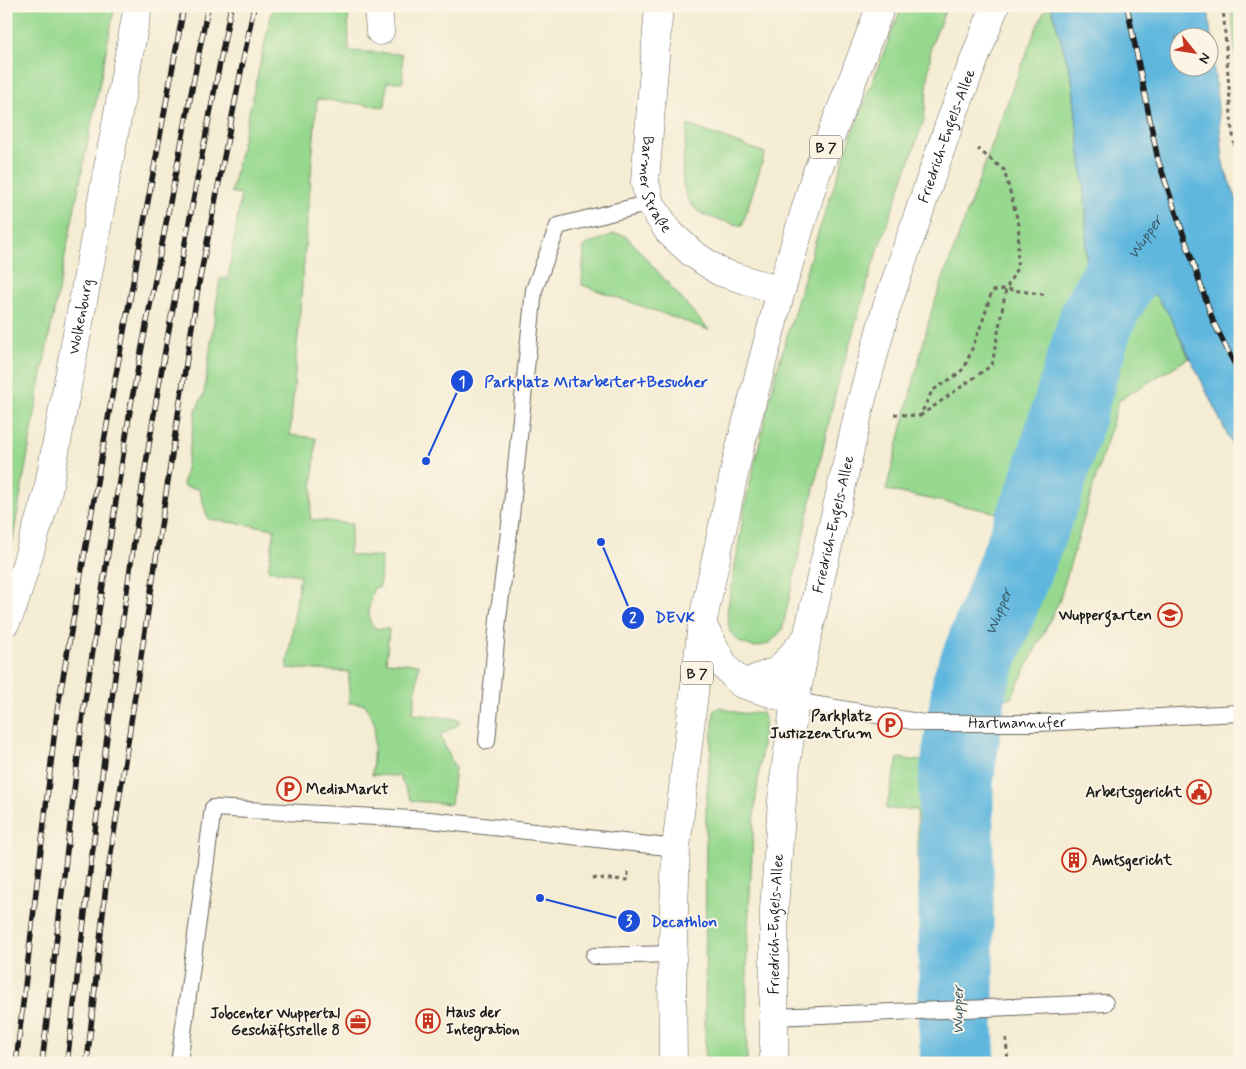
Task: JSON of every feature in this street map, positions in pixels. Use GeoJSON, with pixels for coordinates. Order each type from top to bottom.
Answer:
{"type":"FeatureCollection","features":[{"type":"Feature","properties":{"kind":"main road","name":"Wolkenburg"},"geometry":{"type":"LineString","coordinates":[[6,622],[14,604],[47,495],[138,6]]}},
{"type":"Feature","properties":{"kind":"main road","name":"Barmer Straße"},"geometry":{"type":"LineString","coordinates":[[659,6],[645,182],[650,203],[669,232],[692,253],[720,272],[781,291]]}},
{"type":"Feature","properties":{"kind":"main road","name":"B 7"},"geometry":{"type":"LineString","coordinates":[[673,1063],[673,954],[676,848],[702,624],[738,455],[781,291],[815,176],[881,6]]}},
{"type":"Feature","properties":{"kind":"main road","name":"Friedrich-Engels-Allee"},"geometry":{"type":"LineString","coordinates":[[774,1063],[775,899],[783,787],[795,701],[807,638],[860,406],[886,309],[952,117],[995,6]]}},
{"type":"Feature","properties":{"kind":"main road"},"geometry":{"type":"LineString","coordinates":[[702,624],[725,667],[742,684],[795,701]]}},
{"type":"Feature","properties":{"kind":"main road"},"geometry":{"type":"LineString","coordinates":[[742,684],[780,670],[807,638]]}},
{"type":"Feature","properties":{"kind":"lane"},"geometry":{"type":"LineString","coordinates":[[487,741],[498,619],[511,516],[534,290],[558,226],[650,203]]}},
{"type":"Feature","properties":{"kind":"lane","name":"Hartmannufer"},"geometry":{"type":"LineString","coordinates":[[795,701],[924,723],[1038,723],[1240,713]]}},
{"type":"Feature","properties":{"kind":"lane"},"geometry":{"type":"LineString","coordinates":[[180,1063],[213,808],[430,820],[676,848]]}},
{"type":"Feature","properties":{"kind":"lane"},"geometry":{"type":"LineString","coordinates":[[594,956],[673,954]]}},
{"type":"Feature","properties":{"kind":"lane"},"geometry":{"type":"LineString","coordinates":[[774,1017],[1105,1003]]}},
{"type":"Feature","properties":{"kind":"path"},"geometry":{"type":"LineString","coordinates":[[1223,6],[1232,129],[1240,176]]}},
{"type":"Feature","properties":{"kind":"path"},"geometry":{"type":"LineString","coordinates":[[860,406],[900,415],[920,416],[992,365],[1006,289],[1016,268],[1019,225],[1004,170]]}},
{"type":"Feature","properties":{"kind":"path"},"geometry":{"type":"LineString","coordinates":[[920,416],[932,391],[958,374],[965,367],[992,291],[1006,289],[1048,295]]}},
{"type":"Feature","properties":{"kind":"green space"},"geometry":{"type":"Polygon","coordinates":[[[6,6],[115,6],[45,357],[7,572],[6,6]]]}},
{"type":"Feature","properties":{"kind":"green space"},"geometry":{"type":"Polygon","coordinates":[[[348,6],[349,51],[402,54],[403,82],[387,82],[385,107],[317,99],[290,435],[316,438],[310,519],[352,524],[349,555],[381,557],[380,587],[374,588],[372,592],[369,610],[370,621],[372,626],[376,628],[389,629],[386,662],[419,664],[413,714],[459,719],[459,724],[440,735],[455,768],[451,804],[412,801],[399,776],[372,775],[375,724],[365,704],[349,703],[349,672],[287,668],[300,575],[268,570],[275,529],[208,519],[199,489],[183,486],[196,410],[204,393],[220,278],[228,279],[241,195],[231,192],[273,7],[348,6]]]}},
{"type":"Feature","properties":{"kind":"green space"},"geometry":{"type":"Polygon","coordinates":[[[902,6],[947,6],[931,46],[924,120],[873,264],[836,391],[782,630],[769,644],[754,647],[741,643],[730,632],[727,613],[746,500],[776,373],[814,245],[853,131],[902,6]]]}},
{"type":"Feature","properties":{"kind":"green space"},"geometry":{"type":"Polygon","coordinates":[[[1047,6],[1051,6],[1072,79],[1086,208],[1086,260],[1156,296],[1170,316],[1189,358],[1119,400],[1059,602],[1011,698],[932,693],[997,559],[1008,515],[886,490],[932,309],[1013,87],[1047,6]]]}},
{"type":"Feature","properties":{"kind":"green space"},"geometry":{"type":"Polygon","coordinates":[[[1231,6],[1240,6],[1240,103],[1231,6]]]}},
{"type":"Feature","properties":{"kind":"green space"},"geometry":{"type":"Polygon","coordinates":[[[688,125],[765,153],[742,226],[701,213],[686,196],[682,173],[688,125]]]}},
{"type":"Feature","properties":{"kind":"green space"},"geometry":{"type":"Polygon","coordinates":[[[613,234],[621,234],[628,238],[709,330],[582,285],[584,246],[613,234]]]}},
{"type":"Feature","properties":{"kind":"green space"},"geometry":{"type":"Polygon","coordinates":[[[720,707],[740,713],[761,712],[765,720],[754,817],[747,948],[747,1063],[705,1063],[706,805],[714,711],[720,707]]]}},
{"type":"Feature","properties":{"kind":"green space"},"geometry":{"type":"Polygon","coordinates":[[[898,758],[920,761],[989,764],[990,1063],[923,1063],[917,810],[886,809],[898,758]]]}},
{"type":"Feature","properties":{"kind":"water"},"geometry":{"type":"Polygon","coordinates":[[[1051,6],[1208,6],[1210,28],[1168,28],[1168,78],[1215,78],[1224,168],[1240,208],[1240,461],[1170,316],[1156,296],[1086,260],[1086,208],[1072,79],[1051,6]]]}},
{"type":"Feature","properties":{"kind":"waterway","name":"Wupper"},"geometry":{"type":"LineString","coordinates":[[958,1063],[956,1027],[956,781],[970,682],[1045,491],[1097,318],[1132,254],[1175,193]]}},
{"type":"Feature","properties":{"kind":"railway"},"geometry":{"type":"LineString","coordinates":[[16,1063],[57,712],[112,396],[184,6]]}},
{"type":"Feature","properties":{"kind":"railway"},"geometry":{"type":"LineString","coordinates":[[42,1063],[83,714],[131,404],[208,6]]}},
{"type":"Feature","properties":{"kind":"railway"},"geometry":{"type":"LineString","coordinates":[[67,1063],[107,735],[142,489],[173,307],[231,6]]}},
{"type":"Feature","properties":{"kind":"railway"},"geometry":{"type":"LineString","coordinates":[[87,1063],[106,885],[198,288],[254,6]]}},
{"type":"Feature","properties":{"kind":"railway"},"geometry":{"type":"LineString","coordinates":[[1127,6],[1158,160],[1213,321],[1240,375]]}},
{"type":"Feature","properties":{"kind":"place","name":"Parkplatz Mitarbeiter+Besucher"},"geometry":{"type":"Point","coordinates":[426,461]}},
{"type":"Feature","properties":{"kind":"place","name":"DEVK"},"geometry":{"type":"Point","coordinates":[601,542]}},
{"type":"Feature","properties":{"kind":"place","name":"Wuppergarten"},"geometry":{"type":"Point","coordinates":[1170,615]}},
{"type":"Feature","properties":{"kind":"place","name":"Parkplatz Justizzentrum"},"geometry":{"type":"Point","coordinates":[890,725]}},
{"type":"Feature","properties":{"kind":"place","name":"MediaMarkt"},"geometry":{"type":"Point","coordinates":[289,789]}},
{"type":"Feature","properties":{"kind":"place","name":"Arbeitsgericht"},"geometry":{"type":"Point","coordinates":[1199,792]}},
{"type":"Feature","properties":{"kind":"place","name":"Amtsgericht"},"geometry":{"type":"Point","coordinates":[1074,860]}},
{"type":"Feature","properties":{"kind":"place","name":"Decathlon"},"geometry":{"type":"Point","coordinates":[540,898]}},
{"type":"Feature","properties":{"kind":"place","name":"Haus der Integration"},"geometry":{"type":"Point","coordinates":[428,1021]}},
{"type":"Feature","properties":{"kind":"place","name":"Jobcenter Wuppertal Geschäftsstelle 8"},"geometry":{"type":"Point","coordinates":[358,1022]}}]}
